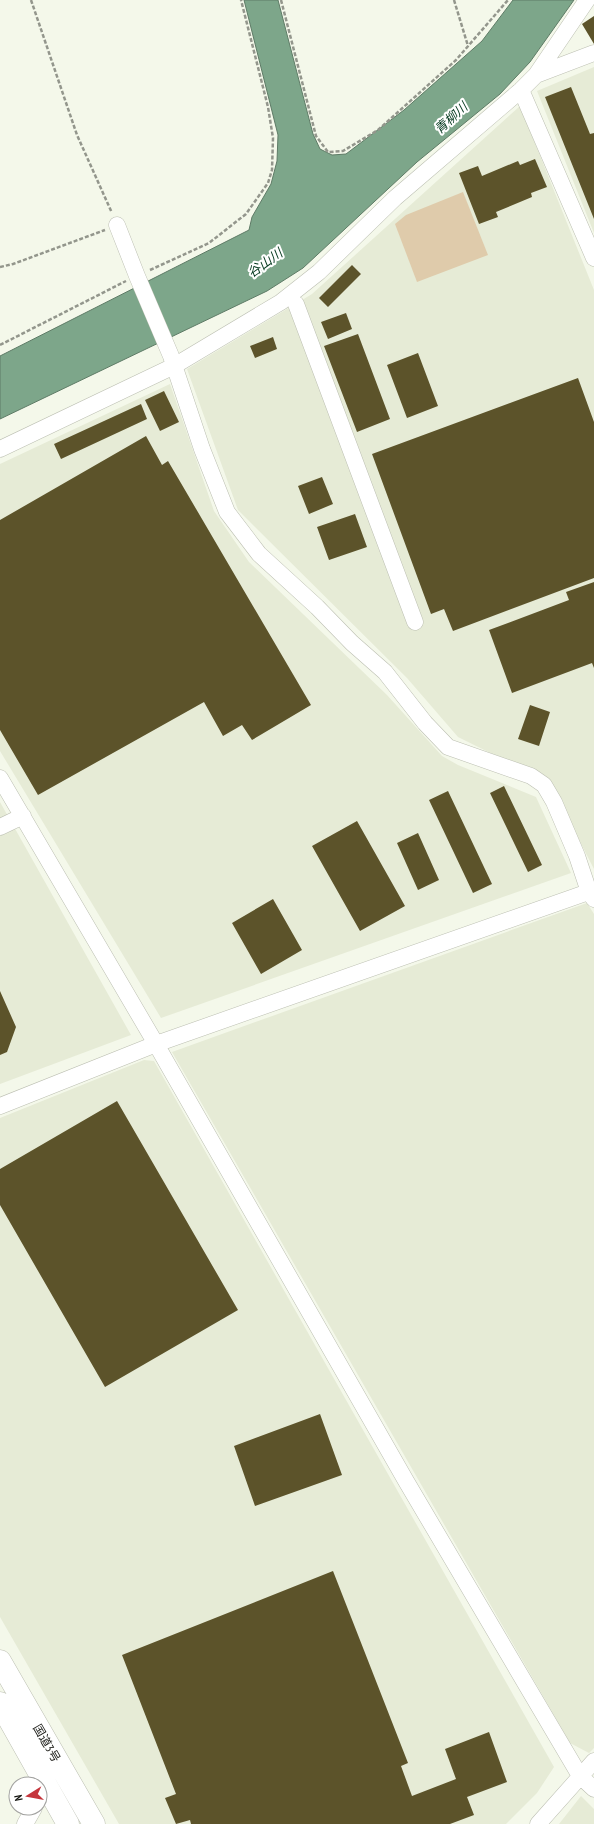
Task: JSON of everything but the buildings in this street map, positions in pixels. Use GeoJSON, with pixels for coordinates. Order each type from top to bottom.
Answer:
{"type":"FeatureCollection","features":[{"type":"Feature","properties":{"kind":"highway","name":"国道3号"},"geometry":{"type":"LineString","coordinates":[[0,1661],[94,1824]]}},
{"type":"Feature","properties":{"kind":"highway","name":"国道3号"},"geometry":{"type":"LineString","coordinates":[[0,1703],[36,1776]]}},
{"type":"Feature","properties":{"kind":"highway","name":"国道3号"},"geometry":{"type":"LineString","coordinates":[[48,1796],[68,1824]]}},
{"type":"Feature","properties":{"kind":"street"},"geometry":{"type":"LineString","coordinates":[[0,449],[173,361],[281,302],[319,272],[395,198],[521,90],[536,75],[587,0]]}},
{"type":"Feature","properties":{"kind":"street"},"geometry":{"type":"LineString","coordinates":[[536,75],[594,53]]}},
{"type":"Feature","properties":{"kind":"street"},"geometry":{"type":"LineString","coordinates":[[521,90],[594,258]]}},
{"type":"Feature","properties":{"kind":"street"},"geometry":{"type":"LineString","coordinates":[[0,1106],[156,1044],[592,894],[554,802],[544,785],[531,776],[448,747],[425,723],[385,672],[352,643],[259,554],[227,512],[202,449],[173,361],[117,225]]}},
{"type":"Feature","properties":{"kind":"street"},"geometry":{"type":"LineString","coordinates":[[296,304],[415,622]]}},
{"type":"Feature","properties":{"kind":"street"},"geometry":{"type":"LineString","coordinates":[[0,778],[156,1044],[402,1474],[580,1776],[594,1789]]}},
{"type":"Feature","properties":{"kind":"street"},"geometry":{"type":"LineString","coordinates":[[0,827],[23,816]]}},
{"type":"Feature","properties":{"kind":"street"},"geometry":{"type":"LineString","coordinates":[[538,1824],[594,1761]]}},
{"type":"Feature","properties":{"kind":"path"},"geometry":{"type":"LineString","coordinates":[[0,267],[13,264],[117,225],[77,135],[31,0]]}},
{"type":"Feature","properties":{"kind":"path"},"geometry":{"type":"LineString","coordinates":[[0,345],[137,276],[209,243],[246,214],[268,183],[272,170],[273,138],[268,107],[241,0]]}},
{"type":"Feature","properties":{"kind":"path"},"geometry":{"type":"LineString","coordinates":[[281,0],[316,136],[328,152],[343,151],[378,130],[456,60],[508,0]]}},
{"type":"Feature","properties":{"kind":"path"},"geometry":{"type":"LineString","coordinates":[[454,0],[468,46]]}},
{"type":"Feature","properties":{"kind":"shaded area"},"geometry":{"type":"Polygon","coordinates":[[[594,67],[594,233],[537,91],[594,67]]]}},
{"type":"Feature","properties":{"kind":"shaded area"},"geometry":{"type":"Polygon","coordinates":[[[520,106],[594,290],[594,869],[549,782],[458,737],[407,678],[238,510],[187,369],[312,294],[520,106]]]}},
{"type":"Feature","properties":{"kind":"shaded area"},"geometry":{"type":"Polygon","coordinates":[[[463,192],[488,255],[417,282],[395,224],[406,215],[463,192]]]}},
{"type":"Feature","properties":{"kind":"shaded area"},"geometry":{"type":"Polygon","coordinates":[[[170,384],[214,511],[249,562],[387,695],[442,756],[458,765],[536,797],[571,873],[161,1018],[0,751],[0,464],[170,384]]]}},
{"type":"Feature","properties":{"kind":"shaded area"},"geometry":{"type":"Polygon","coordinates":[[[0,802],[131,1035],[0,1084],[0,802]]]}},
{"type":"Feature","properties":{"kind":"shaded area"},"geometry":{"type":"Polygon","coordinates":[[[587,903],[594,914],[594,1748],[589,1753],[570,1743],[172,1052],[587,903]]]}},
{"type":"Feature","properties":{"kind":"shaded area"},"geometry":{"type":"Polygon","coordinates":[[[144,1060],[154,1061],[554,1767],[537,1793],[506,1824],[119,1824],[0,1617],[0,1118],[144,1060]]]}},
{"type":"Feature","properties":{"kind":"shaded area"},"geometry":{"type":"Polygon","coordinates":[[[581,1796],[594,1809],[594,1824],[559,1824],[581,1796]]]}},
{"type":"Feature","properties":{"kind":"water"},"geometry":{"type":"Polygon","coordinates":[[[244,0],[278,0],[313,134],[320,149],[332,155],[346,154],[404,110],[482,41],[513,0],[574,0],[530,62],[500,94],[417,162],[303,268],[267,291],[0,419],[0,356],[249,230],[252,217],[271,184],[277,161],[278,135],[244,0]]]}},
{"type":"Feature","properties":{"kind":"water label","name":"青柳川"},"geometry":{"type":"Point","coordinates":[451,118]}},
{"type":"Feature","properties":{"kind":"water label","name":"谷山川"},"geometry":{"type":"Point","coordinates":[265,263]}}]}
